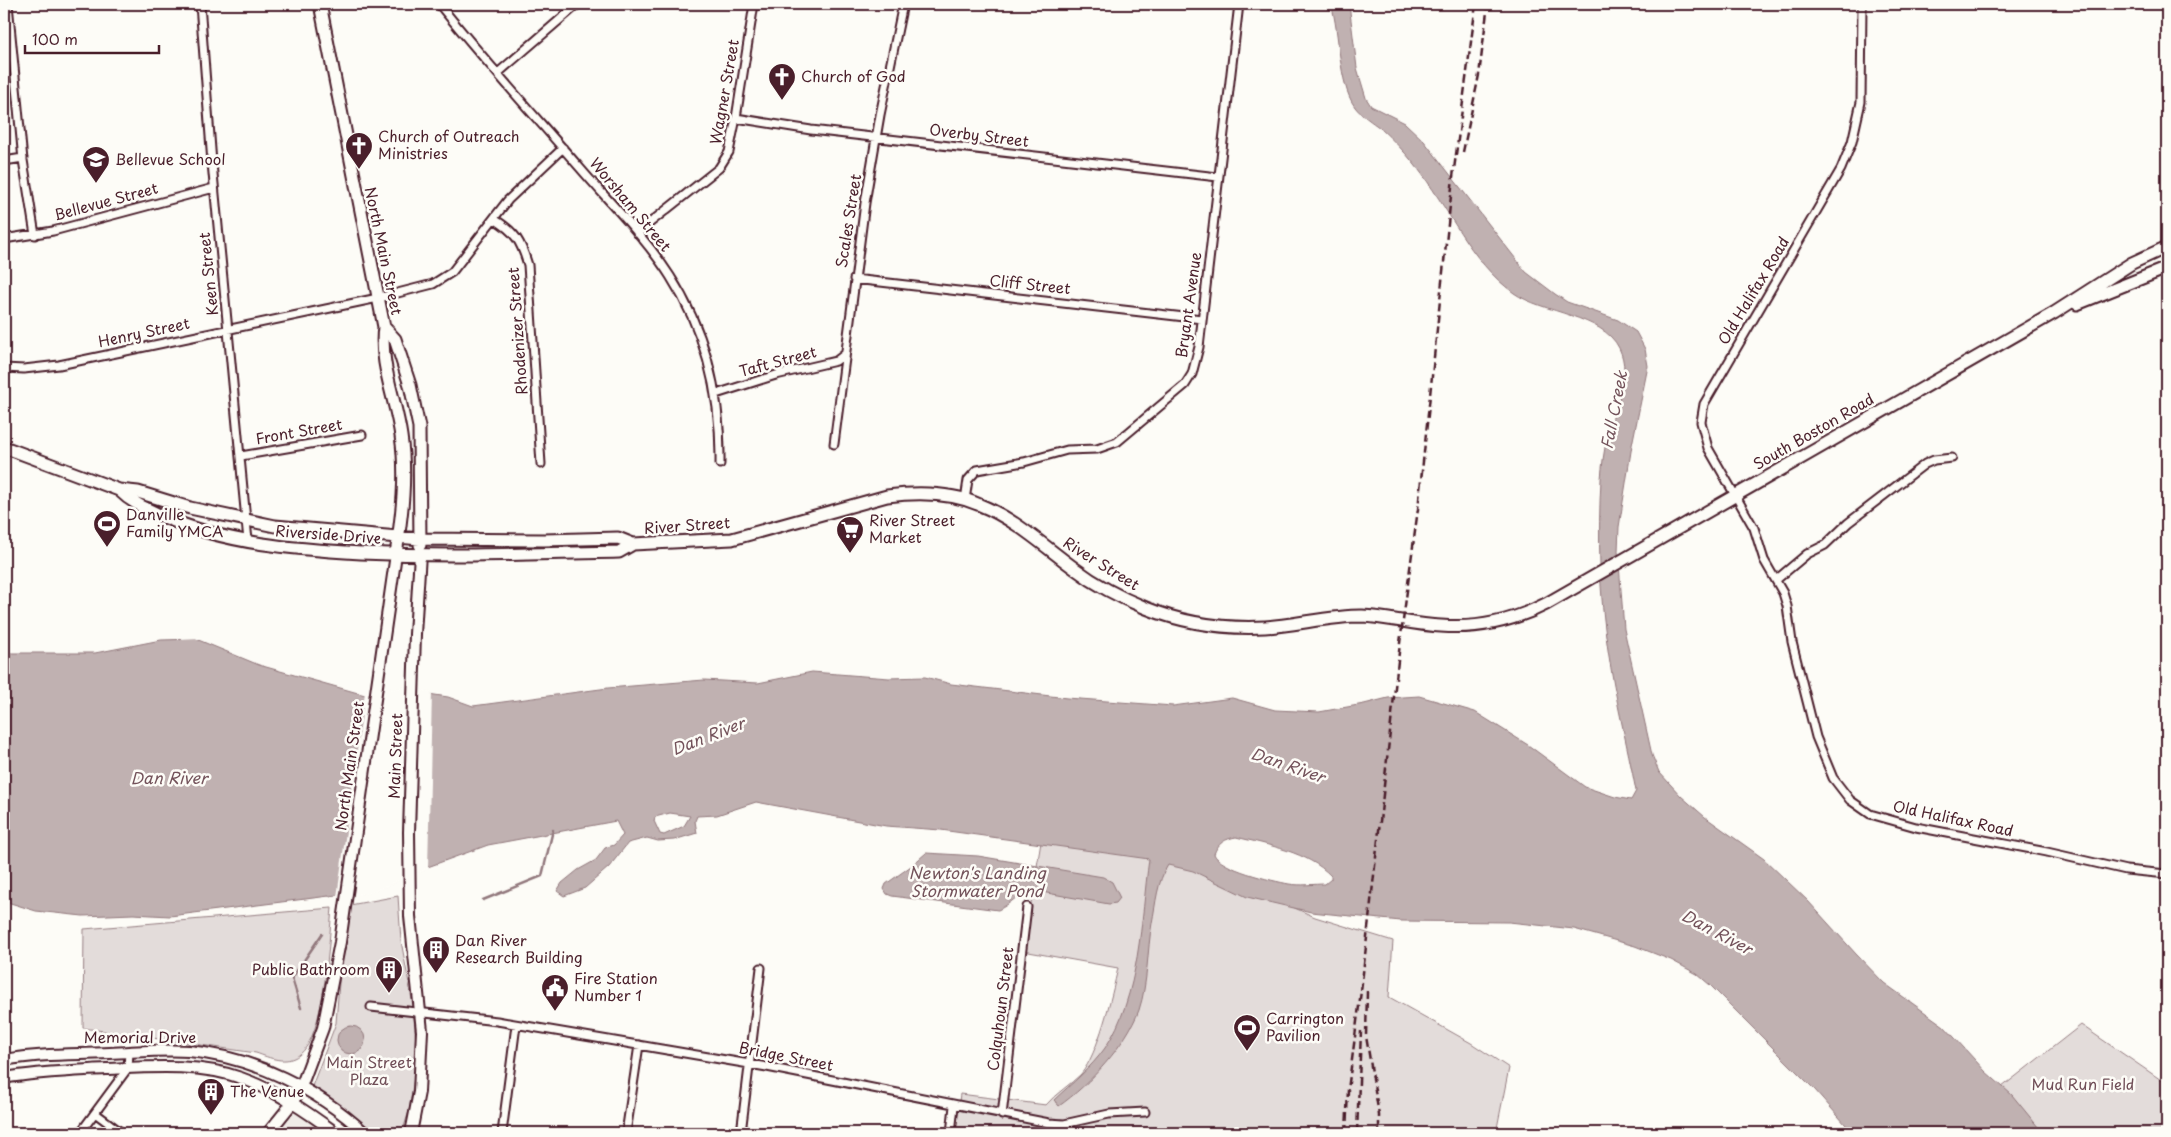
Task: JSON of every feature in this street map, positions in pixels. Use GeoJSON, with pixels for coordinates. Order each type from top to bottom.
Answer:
{"type":"FeatureCollection","features":[{"type":"Feature","properties":{"kind":"main road","name":"North Main Street"},"geometry":{"type":"LineString","coordinates":[[301,1087],[323,1028],[340,942],[399,538],[404,489],[401,435],[382,344],[384,327],[320,4]]}},
{"type":"Feature","properties":{"kind":"main road","name":"South Boston Road"},"geometry":{"type":"LineString","coordinates":[[1590,580],[2054,312],[2132,263],[2167,246]]}},
{"type":"Feature","properties":{"kind":"main road","name":"South Boston Road"},"geometry":{"type":"LineString","coordinates":[[2054,312],[2167,268]]}},
{"type":"Feature","properties":{"kind":"main road","name":"North Main Street"},"geometry":{"type":"LineString","coordinates":[[384,327],[395,339],[410,385],[419,427],[420,554]]}},
{"type":"Feature","properties":{"kind":"main road","name":"Riverside Drive"},"geometry":{"type":"LineString","coordinates":[[4,447],[120,490],[138,492],[190,508],[275,526],[399,538]]}},
{"type":"Feature","properties":{"kind":"main road","name":"Riverside Drive"},"geometry":{"type":"LineString","coordinates":[[120,490],[130,502],[183,525],[220,537],[285,549],[396,554]]}},
{"type":"Feature","properties":{"kind":"main road","name":"River Street"},"geometry":{"type":"LineString","coordinates":[[399,538],[544,540],[618,538],[633,544],[732,539],[887,496],[928,493],[965,500],[999,514],[1076,570],[1125,598],[1169,616],[1210,625],[1266,627],[1344,616],[1363,616],[1442,626],[1498,623],[1530,613],[1590,580]]}},
{"type":"Feature","properties":{"kind":"main road","name":"River Street"},"geometry":{"type":"LineString","coordinates":[[396,554],[619,552],[633,544]]}},
{"type":"Feature","properties":{"kind":"main road","name":"Main Street"},"geometry":{"type":"LineString","coordinates":[[411,1133],[421,1069],[421,1013],[410,916],[410,799],[415,634],[420,554]]}},
{"type":"Feature","properties":{"kind":"main road","name":"Memorial Drive"},"geometry":{"type":"LineString","coordinates":[[4,1060],[44,1055],[129,1052],[187,1051],[213,1054],[256,1066],[301,1087],[325,1102],[365,1133]]}},
{"type":"Feature","properties":{"kind":"main road","name":"Memorial Drive"},"geometry":{"type":"LineString","coordinates":[[4,1078],[41,1072],[128,1068],[176,1067],[223,1073],[268,1089],[293,1102],[336,1133]]}},
{"type":"Feature","properties":{"kind":"main road"},"geometry":{"type":"LineString","coordinates":[[268,1133],[293,1102],[301,1087]]}},
{"type":"Feature","properties":{"kind":"street"},"geometry":{"type":"LineString","coordinates":[[8,4],[23,158],[35,235]]}},
{"type":"Feature","properties":{"kind":"street","name":"Keen Street"},"geometry":{"type":"LineString","coordinates":[[200,4],[214,188],[248,541]]}},
{"type":"Feature","properties":{"kind":"street","name":"Worsham Street"},"geometry":{"type":"LineString","coordinates":[[439,4],[637,233],[670,276],[686,304],[704,348],[716,394],[720,426],[720,464]]}},
{"type":"Feature","properties":{"kind":"street"},"geometry":{"type":"LineString","coordinates":[[498,73],[578,4]]}},
{"type":"Feature","properties":{"kind":"street","name":"Wagner Street"},"geometry":{"type":"LineString","coordinates":[[637,233],[719,168],[729,152],[754,4]]}},
{"type":"Feature","properties":{"kind":"street","name":"Scales Street"},"geometry":{"type":"LineString","coordinates":[[834,444],[854,279],[876,138],[903,4]]}},
{"type":"Feature","properties":{"kind":"street","name":"Bryant Avenue"},"geometry":{"type":"LineString","coordinates":[[965,500],[968,480],[977,470],[1024,462],[1068,450],[1108,446],[1126,436],[1152,411],[1178,392],[1192,374],[1199,347],[1239,4]]}},
{"type":"Feature","properties":{"kind":"street","name":"Old Halifax Road"},"geometry":{"type":"LineString","coordinates":[[1862,4],[1861,102],[1852,142],[1841,169],[1714,386],[1701,412],[1702,428],[1708,448],[1754,528],[1764,560],[1776,580],[1787,606],[1792,642],[1816,737],[1833,778],[1841,791],[1857,806],[1880,818],[1916,827],[2047,852],[2126,870],[2167,874]]}},
{"type":"Feature","properties":{"kind":"street","name":"Overby Street"},"geometry":{"type":"LineString","coordinates":[[736,118],[876,138],[1218,178]]}},
{"type":"Feature","properties":{"kind":"street"},"geometry":{"type":"LineString","coordinates":[[494,219],[521,186],[563,148]]}},
{"type":"Feature","properties":{"kind":"street"},"geometry":{"type":"LineString","coordinates":[[4,161],[23,158]]}},
{"type":"Feature","properties":{"kind":"street","name":"Bellevue Street"},"geometry":{"type":"LineString","coordinates":[[4,238],[35,235],[214,188]]}},
{"type":"Feature","properties":{"kind":"street","name":"Henry Street"},"geometry":{"type":"LineString","coordinates":[[4,368],[24,369],[59,365],[417,290],[445,277],[463,260],[494,219]]}},
{"type":"Feature","properties":{"kind":"street","name":"Rhodenizer Street"},"geometry":{"type":"LineString","coordinates":[[494,219],[512,230],[518,239],[528,266],[541,464]]}},
{"type":"Feature","properties":{"kind":"street","name":"Cliff Street"},"geometry":{"type":"LineString","coordinates":[[854,279],[1202,319]]}},
{"type":"Feature","properties":{"kind":"street","name":"Taft Street"},"geometry":{"type":"LineString","coordinates":[[716,394],[776,375],[836,361],[845,354]]}},
{"type":"Feature","properties":{"kind":"street","name":"Front Street"},"geometry":{"type":"LineString","coordinates":[[241,456],[362,435]]}},
{"type":"Feature","properties":{"kind":"street"},"geometry":{"type":"LineString","coordinates":[[1776,580],[1807,554],[1825,545],[1848,523],[1925,464],[1934,460],[1952,458]]}},
{"type":"Feature","properties":{"kind":"street","name":"Colquhoun Street"},"geometry":{"type":"LineString","coordinates":[[1002,1115],[1027,907]]}},
{"type":"Feature","properties":{"kind":"street"},"geometry":{"type":"LineString","coordinates":[[741,1133],[761,968]]}},
{"type":"Feature","properties":{"kind":"street","name":"Bridge Street"},"geometry":{"type":"LineString","coordinates":[[371,1007],[516,1025],[638,1045],[750,1064],[1002,1115],[1064,1124],[1109,1114],[1145,1112]]}},
{"type":"Feature","properties":{"kind":"street"},"geometry":{"type":"LineString","coordinates":[[502,1133],[516,1025]]}},
{"type":"Feature","properties":{"kind":"street"},"geometry":{"type":"LineString","coordinates":[[626,1133],[638,1045]]}},
{"type":"Feature","properties":{"kind":"street"},"geometry":{"type":"LineString","coordinates":[[80,1133],[128,1068],[129,1052]]}},
{"type":"Feature","properties":{"kind":"street"},"geometry":{"type":"LineString","coordinates":[[951,1133],[954,1106]]}},
{"type":"Feature","properties":{"kind":"street"},"geometry":{"type":"LineString","coordinates":[[95,1113],[122,1133]]}},
{"type":"Feature","properties":{"kind":"shaded area"},"geometry":{"type":"Polygon","coordinates":[[[293,1107],[336,1133],[274,1133],[293,1107]]]}},
{"type":"Feature","properties":{"kind":"green space"},"geometry":{"type":"Polygon","coordinates":[[[1043,830],[1229,879],[1315,917],[1393,941],[1389,997],[1471,1043],[1509,1068],[1496,1133],[955,1133],[960,1094],[1046,1105],[1081,1074],[1099,1039],[1118,968],[1023,951],[1043,830]]]}},
{"type":"Feature","properties":{"kind":"green space","name":"Main Street Plaza"},"geometry":{"type":"Polygon","coordinates":[[[398,896],[401,941],[413,1005],[417,1057],[409,1111],[402,1133],[374,1133],[311,1089],[336,1023],[339,983],[350,905],[398,896]]]}},
{"type":"Feature","properties":{"kind":"green space"},"geometry":{"type":"Polygon","coordinates":[[[332,908],[324,986],[315,1029],[308,1045],[294,1058],[278,1060],[256,1053],[83,1028],[84,929],[332,908]]]}},
{"type":"Feature","properties":{"kind":"green space","name":"Mud Run Field"},"geometry":{"type":"Polygon","coordinates":[[[2081,1025],[2167,1084],[2167,1133],[2037,1133],[1997,1091],[2081,1025]]]}},
{"type":"Feature","properties":{"kind":"water","name":"Dan River"},"geometry":{"type":"Polygon","coordinates":[[[1331,4],[1349,4],[1357,68],[1366,98],[1371,106],[1405,123],[1424,141],[1526,272],[1567,302],[1618,320],[1636,332],[1645,349],[1648,366],[1632,445],[1619,527],[1618,551],[1624,629],[1652,755],[1659,772],[1681,796],[1705,817],[1764,859],[1808,901],[1884,983],[1944,1026],[1985,1071],[2012,1095],[2043,1133],[1853,1133],[1815,1090],[1710,985],[1697,974],[1671,960],[1635,946],[1574,929],[1509,922],[1401,921],[1311,912],[1247,897],[1193,871],[1168,865],[1161,878],[1157,893],[1150,934],[1146,978],[1139,1010],[1116,1050],[1094,1076],[1059,1106],[1054,1100],[1100,1055],[1117,1027],[1126,1005],[1141,931],[1149,859],[941,830],[886,826],[756,802],[717,815],[697,816],[695,821],[697,833],[674,840],[658,841],[647,838],[628,843],[609,867],[585,888],[564,896],[557,891],[562,883],[578,870],[596,860],[605,848],[614,845],[623,835],[616,821],[488,845],[392,880],[369,891],[170,916],[133,914],[83,916],[36,911],[4,901],[4,653],[95,653],[161,640],[196,639],[259,665],[365,695],[402,690],[448,697],[473,706],[608,688],[704,680],[758,683],[812,672],[889,678],[925,677],[951,684],[1067,698],[1173,706],[1232,698],[1275,710],[1319,712],[1388,698],[1419,696],[1475,712],[1528,745],[1585,787],[1631,800],[1636,791],[1608,650],[1600,564],[1601,479],[1607,437],[1621,392],[1624,370],[1619,348],[1611,337],[1600,328],[1586,321],[1526,300],[1514,293],[1484,265],[1411,160],[1385,132],[1363,116],[1355,107],[1349,97],[1342,72],[1331,4]],[[670,813],[655,817],[654,821],[660,834],[664,835],[684,826],[690,816],[670,813]],[[1236,837],[1222,842],[1214,854],[1226,865],[1260,877],[1294,885],[1325,884],[1331,879],[1331,876],[1322,868],[1299,855],[1287,850],[1236,837]]]}},
{"type":"Feature","properties":{"kind":"water","name":"Newton's Landing Stormwater Pond"},"geometry":{"type":"Polygon","coordinates":[[[926,853],[978,856],[1103,877],[1112,882],[1120,898],[1116,903],[1109,904],[1030,890],[998,910],[887,894],[884,889],[886,884],[926,853]]]}},
{"type":"Feature","properties":{"kind":"water"},"geometry":{"type":"Polygon","coordinates":[[[351,1026],[361,1030],[365,1040],[361,1050],[351,1054],[341,1050],[337,1040],[341,1030],[351,1026]]]}},
{"type":"Feature","properties":{"kind":"pier"},"geometry":{"type":"Polygon","coordinates":[[[402,687],[432,692],[428,869],[370,893],[337,897],[365,692],[402,687]]]}},
{"type":"Feature","properties":{"kind":"waterway"},"geometry":{"type":"LineString","coordinates":[[483,900],[542,876],[553,830]]}},
{"type":"Feature","properties":{"kind":"waterway"},"geometry":{"type":"LineString","coordinates":[[301,1008],[292,978],[322,934]]}},
{"type":"Feature","properties":{"kind":"railway"},"geometry":{"type":"LineString","coordinates":[[1346,1133],[1348,1090],[1400,643],[1418,509],[1453,177],[1476,4]]}},
{"type":"Feature","properties":{"kind":"railway"},"geometry":{"type":"LineString","coordinates":[[1463,152],[1479,75],[1488,4]]}},
{"type":"Feature","properties":{"kind":"railway"},"geometry":{"type":"LineString","coordinates":[[1367,991],[1366,1036],[1379,1115],[1379,1133]]}},
{"type":"Feature","properties":{"kind":"railway"},"geometry":{"type":"LineString","coordinates":[[1357,1133],[1361,1031]]}},
{"type":"Feature","properties":{"kind":"place","name":"Church of God"},"geometry":{"type":"Point","coordinates":[782,101]}},
{"type":"Feature","properties":{"kind":"place","name":"Church of Outreach Ministries"},"geometry":{"type":"Point","coordinates":[359,170]}},
{"type":"Feature","properties":{"kind":"place","name":"Bellevue School"},"geometry":{"type":"Point","coordinates":[96,184]}},
{"type":"Feature","properties":{"kind":"place","name":"Danville Family YMCA"},"geometry":{"type":"Point","coordinates":[107,548]}},
{"type":"Feature","properties":{"kind":"place","name":"River Street Market"},"geometry":{"type":"Point","coordinates":[850,554]}},
{"type":"Feature","properties":{"kind":"place","name":"Dan River Research Building"},"geometry":{"type":"Point","coordinates":[436,974]}},
{"type":"Feature","properties":{"kind":"place","name":"Public Bathroom"},"geometry":{"type":"Point","coordinates":[389,994]}},
{"type":"Feature","properties":{"kind":"place","name":"Fire Station Number 1"},"geometry":{"type":"Point","coordinates":[555,1012]}},
{"type":"Feature","properties":{"kind":"place","name":"Carrington Pavilion"},"geometry":{"type":"Point","coordinates":[1247,1052]}},
{"type":"Feature","properties":{"kind":"place","name":"The Venue"},"geometry":{"type":"Point","coordinates":[211,1116]}},
{"type":"Feature","properties":{"kind":"water label","name":"Fall Creek"},"geometry":{"type":"Point","coordinates":[1614,410]}}]}
